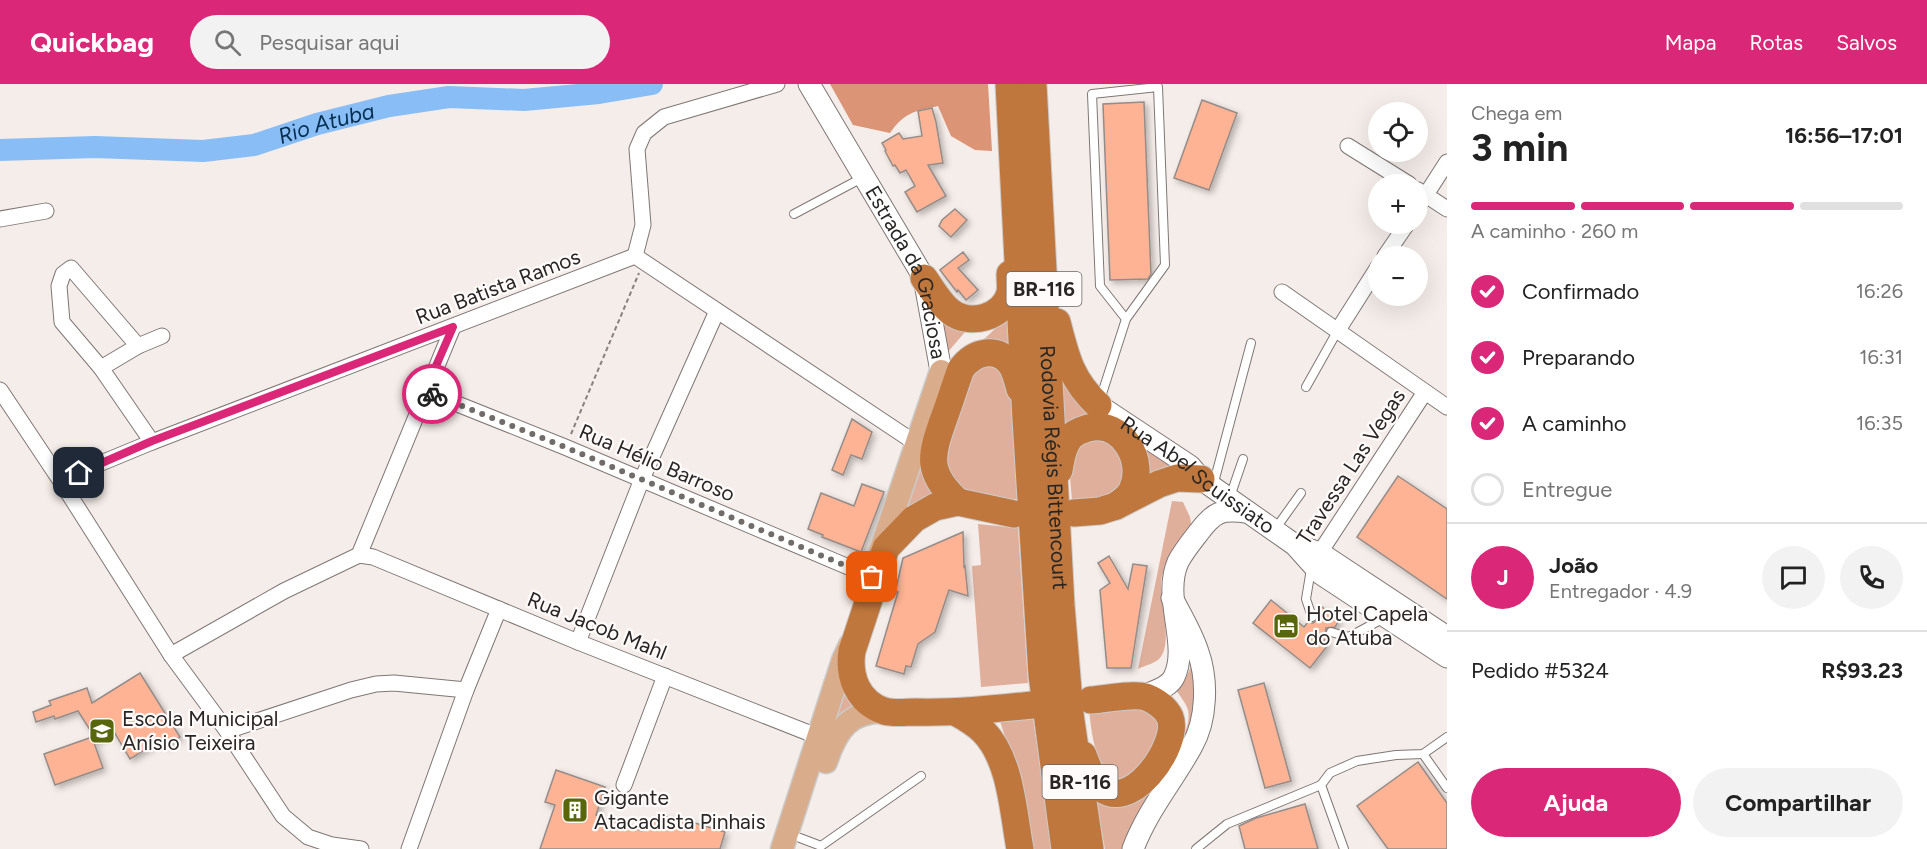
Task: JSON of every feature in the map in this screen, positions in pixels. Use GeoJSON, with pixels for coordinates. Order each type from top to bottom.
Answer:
{"type":"FeatureCollection","features":[{"type":"Feature","properties":{"kind":"highway"},"geometry":{"type":"LineString","coordinates":[[941,371],[1008,299],[1011,291],[1003,162],[1008,84]]}},
{"type":"Feature","properties":{"kind":"highway","name":"Rodovia Régis Bittencourt"},"geometry":{"type":"LineString","coordinates":[[1008,84],[1042,675],[1065,849]]}},
{"type":"Feature","properties":{"kind":"highway"},"geometry":{"type":"LineString","coordinates":[[1033,84],[1047,163],[1056,318],[1071,370],[1078,383],[1098,405]]}},
{"type":"Feature","properties":{"kind":"highway","name":"Rodovia Régis Bittencourt"},"geometry":{"type":"LineString","coordinates":[[1033,84],[1064,504],[1061,605],[1081,707],[1090,849]]}},
{"type":"Feature","properties":{"kind":"highway"},"geometry":{"type":"LineString","coordinates":[[924,278],[946,308],[959,316],[974,319],[997,311]]}},
{"type":"Feature","properties":{"kind":"highway"},"geometry":{"type":"LineString","coordinates":[[958,502],[949,494],[936,474],[932,451],[961,369],[967,360],[976,354],[987,352],[998,354],[1007,360],[1018,381],[1026,419]]}},
{"type":"Feature","properties":{"kind":"highway"},"geometry":{"type":"LineString","coordinates":[[1116,506],[1133,489],[1136,475],[1135,460],[1130,447],[1121,435],[1108,428],[1094,426],[1081,430],[1069,438],[1063,450],[1064,504],[1100,511],[1116,506],[1159,484],[1177,478],[1214,489]]}},
{"type":"Feature","properties":{"kind":"highway"},"geometry":{"type":"LineString","coordinates":[[1014,514],[958,502],[935,507],[919,516],[895,536],[886,548],[852,651],[851,674],[856,688],[865,699],[888,712],[957,713],[1032,705]]}},
{"type":"Feature","properties":{"kind":"highway"},"geometry":{"type":"LineString","coordinates":[[1143,696],[1161,705],[1170,719],[1171,736],[1152,770],[1135,789],[1127,793],[1110,793],[1096,783],[1087,765],[1081,707],[1143,696]]}},
{"type":"Feature","properties":{"kind":"highway"},"geometry":{"type":"LineString","coordinates":[[957,713],[982,729],[999,753],[1006,774],[1020,849]]}},
{"type":"Feature","properties":{"kind":"main road","name":"Estrada da Graciosa"},"geometry":{"type":"LineString","coordinates":[[804,846],[819,737],[843,660],[863,618],[872,577],[941,371],[924,278],[809,84]]}},
{"type":"Feature","properties":{"kind":"main road","name":"Rua Abel Scuissiato"},"geometry":{"type":"LineString","coordinates":[[1098,405],[1190,466],[1214,489],[1316,559],[1446,635]]}},
{"type":"Feature","properties":{"kind":"main road"},"geometry":{"type":"LineString","coordinates":[[1212,515],[1211,498],[1214,489]]}},
{"type":"Feature","properties":{"kind":"main road"},"geometry":{"type":"LineString","coordinates":[[1143,696],[1170,684],[1175,675],[1178,653],[1172,598],[1173,579],[1178,561],[1212,515],[1224,511],[1246,512]]}},
{"type":"Feature","properties":{"kind":"main road","name":"Rua Abel Scuissiato"},"geometry":{"type":"LineString","coordinates":[[1316,559],[1321,574],[1447,657]]}},
{"type":"Feature","properties":{"kind":"main road"},"geometry":{"type":"LineString","coordinates":[[1133,849],[1141,828],[1192,745],[1201,724],[1204,689],[1200,660],[1189,630],[1172,598]]}},
{"type":"Feature","properties":{"kind":"main road"},"geometry":{"type":"LineString","coordinates":[[804,846],[833,740],[858,717],[872,712],[888,712]]}},
{"type":"Feature","properties":{"kind":"street"},"geometry":{"type":"LineString","coordinates":[[777,84],[664,117],[644,133],[637,149],[642,225],[639,259],[916,444]]}},
{"type":"Feature","properties":{"kind":"street"},"geometry":{"type":"LineString","coordinates":[[1348,146],[1393,174]]}},
{"type":"Feature","properties":{"kind":"street"},"geometry":{"type":"LineString","coordinates":[[1428,187],[1447,162]]}},
{"type":"Feature","properties":{"kind":"street"},"geometry":{"type":"LineString","coordinates":[[1428,201],[1447,209]]}},
{"type":"Feature","properties":{"kind":"street"},"geometry":{"type":"LineString","coordinates":[[0,219],[46,211]]}},
{"type":"Feature","properties":{"kind":"street","name":"Rua Batista Ramos"},"geometry":{"type":"LineString","coordinates":[[60,480],[152,441],[639,259]]}},
{"type":"Feature","properties":{"kind":"street"},"geometry":{"type":"LineString","coordinates":[[138,346],[71,268],[63,274],[59,286],[62,322],[101,368],[152,441]]}},
{"type":"Feature","properties":{"kind":"street"},"geometry":{"type":"LineString","coordinates":[[1338,330],[1368,283]]}},
{"type":"Feature","properties":{"kind":"street"},"geometry":{"type":"LineString","coordinates":[[1282,292],[1447,407]]}},
{"type":"Feature","properties":{"kind":"street"},"geometry":{"type":"LineString","coordinates":[[578,642],[642,479],[717,311]]}},
{"type":"Feature","properties":{"kind":"street"},"geometry":{"type":"LineString","coordinates":[[171,655],[284,591],[359,555],[453,327]]}},
{"type":"Feature","properties":{"kind":"street"},"geometry":{"type":"LineString","coordinates":[[101,368],[138,346],[162,336]]}},
{"type":"Feature","properties":{"kind":"street"},"geometry":{"type":"LineString","coordinates":[[0,390],[171,655],[227,731],[270,797],[296,829],[308,837],[319,842],[361,849]]}},
{"type":"Feature","properties":{"kind":"street","name":"Rua Hélio Barroso"},"geometry":{"type":"LineString","coordinates":[[425,391],[642,479],[872,577]]}},
{"type":"Feature","properties":{"kind":"street","name":"Travessa Las Vegas"},"geometry":{"type":"LineString","coordinates":[[1316,559],[1425,392]]}},
{"type":"Feature","properties":{"kind":"street","name":"Rua Jacob Mahl"},"geometry":{"type":"LineString","coordinates":[[359,555],[373,557],[578,642],[819,737]]}},
{"type":"Feature","properties":{"kind":"street"},"geometry":{"type":"LineString","coordinates":[[409,849],[466,690],[499,609]]}},
{"type":"Feature","properties":{"kind":"street"},"geometry":{"type":"LineString","coordinates":[[624,784],[665,676]]}},
{"type":"Feature","properties":{"kind":"street"},"geometry":{"type":"LineString","coordinates":[[227,731],[376,684],[394,683],[466,690]]}},
{"type":"Feature","properties":{"kind":"lane"},"geometry":{"type":"LineString","coordinates":[[1098,405],[1126,319],[1165,265],[1158,87],[1092,94],[1100,286],[1126,319]]}},
{"type":"Feature","properties":{"kind":"lane"},"geometry":{"type":"LineString","coordinates":[[794,214],[864,177]]}},
{"type":"Feature","properties":{"kind":"lane"},"geometry":{"type":"LineString","coordinates":[[1306,387],[1338,330]]}},
{"type":"Feature","properties":{"kind":"lane"},"geometry":{"type":"LineString","coordinates":[[1214,489],[1251,343]]}},
{"type":"Feature","properties":{"kind":"lane"},"geometry":{"type":"LineString","coordinates":[[1214,489],[1243,459]]}},
{"type":"Feature","properties":{"kind":"lane"},"geometry":{"type":"LineString","coordinates":[[1274,530],[1301,493]]}},
{"type":"Feature","properties":{"kind":"lane"},"geometry":{"type":"LineString","coordinates":[[1312,617],[1306,599],[1316,559]]}},
{"type":"Feature","properties":{"kind":"lane"},"geometry":{"type":"LineString","coordinates":[[1331,632],[1349,637],[1386,617]]}},
{"type":"Feature","properties":{"kind":"lane"},"geometry":{"type":"LineString","coordinates":[[1196,849],[1227,824],[1321,785],[1330,773],[1357,761],[1396,755],[1423,754],[1447,737]]}},
{"type":"Feature","properties":{"kind":"lane"},"geometry":{"type":"LineString","coordinates":[[1423,754],[1447,788]]}},
{"type":"Feature","properties":{"kind":"lane"},"geometry":{"type":"LineString","coordinates":[[804,846],[921,776]]}},
{"type":"Feature","properties":{"kind":"lane"},"geometry":{"type":"LineString","coordinates":[[1321,785],[1344,849]]}},
{"type":"Feature","properties":{"kind":"path"},"geometry":{"type":"LineString","coordinates":[[565,447],[639,259]]}},
{"type":"Feature","properties":{"kind":"shaded area"},"geometry":{"type":"Polygon","coordinates":[[[830,84],[988,84],[992,151],[975,150],[951,136],[938,106],[910,114],[900,121],[890,133],[853,125],[830,84]]]}},
{"type":"Feature","properties":{"kind":"shaded area"},"geometry":{"type":"Polygon","coordinates":[[[1013,312],[1016,358],[982,341],[1013,312]]]}},
{"type":"Feature","properties":{"kind":"shaded area"},"geometry":{"type":"Polygon","coordinates":[[[938,314],[965,332],[947,353],[938,314]]]}},
{"type":"Feature","properties":{"kind":"shaded area"},"geometry":{"type":"Polygon","coordinates":[[[1057,361],[1109,421],[1064,434],[1057,361]]]}},
{"type":"Feature","properties":{"kind":"shaded area"},"geometry":{"type":"Polygon","coordinates":[[[994,365],[1011,382],[1018,499],[983,500],[951,484],[941,456],[970,375],[977,368],[994,365]]]}},
{"type":"Feature","properties":{"kind":"shaded area"},"geometry":{"type":"Polygon","coordinates":[[[1131,434],[1177,464],[1151,481],[1131,434]]]}},
{"type":"Feature","properties":{"kind":"shaded area"},"geometry":{"type":"Polygon","coordinates":[[[1095,440],[1105,441],[1114,446],[1124,464],[1123,485],[1111,498],[1072,501],[1070,477],[1077,448],[1095,440]]]}},
{"type":"Feature","properties":{"kind":"shaded area"},"geometry":{"type":"Polygon","coordinates":[[[920,457],[925,482],[937,498],[903,521],[920,457]]]}},
{"type":"Feature","properties":{"kind":"shaded area"},"geometry":{"type":"Polygon","coordinates":[[[1172,501],[1183,502],[1190,517],[1192,530],[1170,557],[1162,576],[1166,631],[1164,652],[1159,659],[1138,669],[1172,501]]]}},
{"type":"Feature","properties":{"kind":"shaded area"},"geometry":{"type":"Polygon","coordinates":[[[978,524],[1018,528],[1028,683],[981,687],[972,566],[981,565],[978,524]]]}},
{"type":"Feature","properties":{"kind":"shaded area"},"geometry":{"type":"Polygon","coordinates":[[[1193,662],[1197,698],[1193,732],[1126,849],[1105,849],[1094,792],[1156,778],[1178,746],[1187,727],[1188,710],[1176,690],[1184,682],[1193,662]]]}},
{"type":"Feature","properties":{"kind":"shaded area"},"geometry":{"type":"Polygon","coordinates":[[[844,689],[862,706],[826,734],[844,689]]]}},
{"type":"Feature","properties":{"kind":"shaded area"},"geometry":{"type":"Polygon","coordinates":[[[1140,706],[1160,723],[1154,750],[1128,778],[1115,779],[1098,757],[1089,710],[1140,706]]]}},
{"type":"Feature","properties":{"kind":"shaded area"},"geometry":{"type":"Polygon","coordinates":[[[1033,718],[1052,849],[1029,849],[1015,769],[1000,721],[1033,718]]]}},
{"type":"Feature","properties":{"kind":"building"},"geometry":{"type":"Polygon","coordinates":[[[1202,100],[1237,113],[1209,190],[1174,178],[1202,100]]]}},
{"type":"Feature","properties":{"kind":"building"},"geometry":{"type":"Polygon","coordinates":[[[1144,102],[1151,274],[1148,279],[1110,280],[1103,104],[1144,102]]]}},
{"type":"Feature","properties":{"kind":"building"},"geometry":{"type":"Polygon","coordinates":[[[932,108],[943,163],[928,165],[946,196],[917,212],[905,192],[915,186],[906,170],[900,173],[895,165],[893,166],[882,143],[899,133],[903,139],[922,136],[918,111],[932,108]]]}},
{"type":"Feature","properties":{"kind":"building"},"geometry":{"type":"Polygon","coordinates":[[[955,209],[967,220],[951,237],[939,226],[942,220],[955,209]]]}},
{"type":"Feature","properties":{"kind":"building"},"geometry":{"type":"Polygon","coordinates":[[[963,252],[969,260],[958,268],[978,290],[966,300],[940,270],[963,252]]]}},
{"type":"Feature","properties":{"kind":"building"},"geometry":{"type":"Polygon","coordinates":[[[852,419],[872,432],[862,459],[851,455],[843,475],[832,470],[852,419]]]}},
{"type":"Feature","properties":{"kind":"building"},"geometry":{"type":"Polygon","coordinates":[[[1398,476],[1447,509],[1447,599],[1357,537],[1398,476]]]}},
{"type":"Feature","properties":{"kind":"building"},"geometry":{"type":"Polygon","coordinates":[[[862,484],[884,492],[861,552],[808,529],[821,493],[854,506],[862,484]]]}},
{"type":"Feature","properties":{"kind":"building"},"geometry":{"type":"Polygon","coordinates":[[[963,532],[968,596],[949,590],[935,632],[918,644],[911,667],[906,666],[904,674],[876,666],[898,592],[895,593],[903,558],[963,532]]]}},
{"type":"Feature","properties":{"kind":"building"},"geometry":{"type":"Polygon","coordinates":[[[1109,556],[1128,589],[1133,564],[1147,566],[1131,668],[1107,668],[1100,590],[1110,583],[1098,563],[1109,556]]]}},
{"type":"Feature","properties":{"kind":"building"},"geometry":{"type":"Polygon","coordinates":[[[1271,600],[1304,627],[1308,622],[1313,623],[1317,620],[1316,611],[1321,606],[1339,621],[1335,627],[1326,628],[1327,637],[1324,641],[1328,645],[1310,668],[1253,623],[1271,600]]]}},
{"type":"Feature","properties":{"kind":"building"},"geometry":{"type":"Polygon","coordinates":[[[140,673],[180,737],[166,746],[162,739],[130,759],[113,730],[97,741],[78,711],[55,719],[54,716],[36,722],[33,712],[51,705],[49,701],[87,688],[92,703],[140,673]]]}},
{"type":"Feature","properties":{"kind":"building"},"geometry":{"type":"Polygon","coordinates":[[[1264,683],[1291,781],[1265,788],[1238,690],[1264,683]]]}},
{"type":"Feature","properties":{"kind":"building"},"geometry":{"type":"Polygon","coordinates":[[[92,737],[103,768],[55,785],[44,754],[92,737]]]}},
{"type":"Feature","properties":{"kind":"building"},"geometry":{"type":"Polygon","coordinates":[[[1418,762],[1447,803],[1447,849],[1388,849],[1357,806],[1418,762]]]}},
{"type":"Feature","properties":{"kind":"building","name":"Gigante Atacadista Pinhais"},"geometry":{"type":"Polygon","coordinates":[[[556,770],[605,787],[596,815],[642,831],[655,817],[675,817],[725,832],[720,849],[540,849],[555,805],[545,802],[556,770]]]}},
{"type":"Feature","properties":{"kind":"building"},"geometry":{"type":"Polygon","coordinates":[[[1305,804],[1318,849],[1245,849],[1239,826],[1256,818],[1305,804]]]}},
{"type":"Feature","properties":{"kind":"waterway","name":"Rio Atuba"},"geometry":{"type":"LineString","coordinates":[[0,150],[95,147],[203,151],[254,145],[317,124],[389,106],[449,97],[524,100],[599,93],[652,84]]}},
{"type":"Feature","properties":{"kind":"way so far"},"geometry":{"type":"LineString","coordinates":[[432,394],[565,447],[872,577]]}},
{"type":"Feature","properties":{"kind":"place","name":"Hotel Capela do Atuba"},"geometry":{"type":"Point","coordinates":[1286,626]}},
{"type":"Feature","properties":{"kind":"place","name":"Escola Municipal Anísio Teixeira"},"geometry":{"type":"Point","coordinates":[102,731]}},
{"type":"Feature","properties":{"kind":"place","name":"Gigante Atacadista Pinhais"},"geometry":{"type":"Point","coordinates":[575,810]}},
{"type":"Feature","properties":{"kind":"route"},"geometry":{"type":"LineString","coordinates":[[79,473],[152,441],[453,327],[425,391],[432,394]]}}]}
